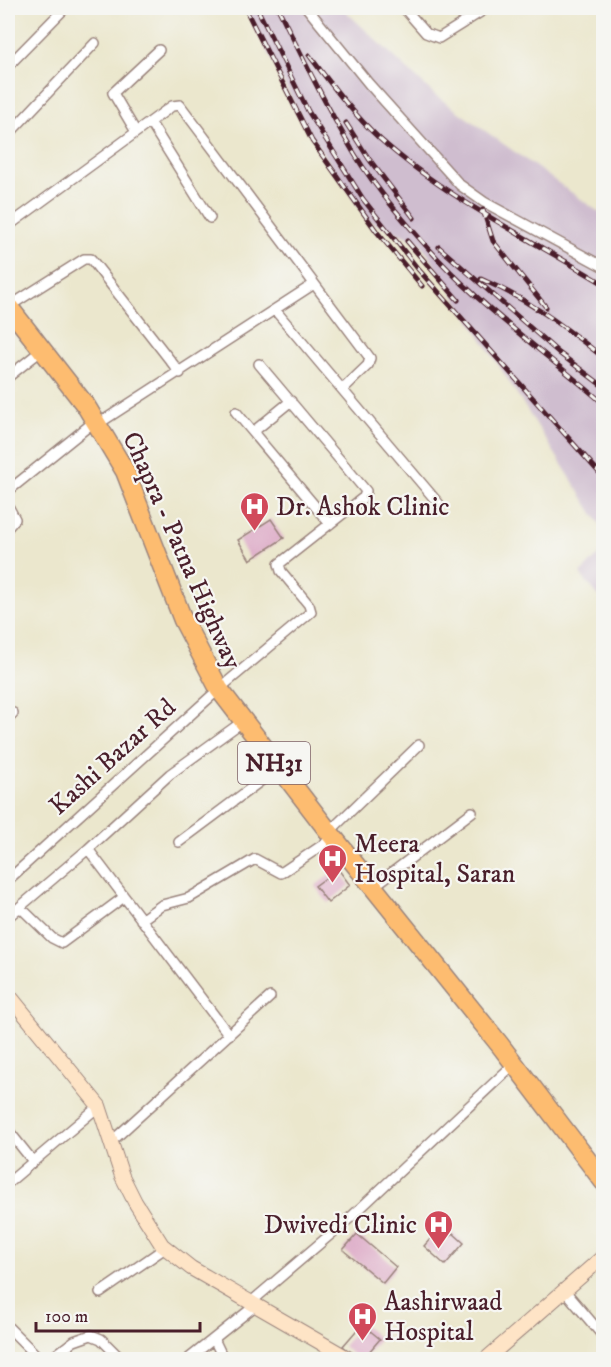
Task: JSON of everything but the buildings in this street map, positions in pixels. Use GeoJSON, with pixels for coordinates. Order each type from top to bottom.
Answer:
{"type":"FeatureCollection","features":[{"type":"Feature","properties":{"kind":"highway","name":"Chapra - Patna Highway"},"geometry":{"type":"LineString","coordinates":[[8,306],[97,422],[124,471],[183,620],[219,689],[278,768],[514,1064],[603,1182]]}},
{"type":"Feature","properties":{"kind":"street"},"geometry":{"type":"LineString","coordinates":[[8,66],[65,8]]}},
{"type":"Feature","properties":{"kind":"street"},"geometry":{"type":"LineString","coordinates":[[307,8],[369,84],[460,185],[484,202],[603,267]]}},
{"type":"Feature","properties":{"kind":"street"},"geometry":{"type":"LineString","coordinates":[[404,8],[426,33],[435,38],[444,36],[487,8]]}},
{"type":"Feature","properties":{"kind":"street"},"geometry":{"type":"LineString","coordinates":[[8,135],[95,43]]}},
{"type":"Feature","properties":{"kind":"street"},"geometry":{"type":"LineString","coordinates":[[136,132],[113,93],[159,50]]}},
{"type":"Feature","properties":{"kind":"street"},"geometry":{"type":"LineString","coordinates":[[8,226],[174,104],[184,108],[370,358],[368,365],[343,389]]}},
{"type":"Feature","properties":{"kind":"street"},"geometry":{"type":"LineString","coordinates":[[150,122],[210,218]]}},
{"type":"Feature","properties":{"kind":"street"},"geometry":{"type":"LineString","coordinates":[[8,306],[84,259],[91,259],[180,373]]}},
{"type":"Feature","properties":{"kind":"street"},"geometry":{"type":"LineString","coordinates":[[8,491],[97,422],[180,373],[314,284]]}},
{"type":"Feature","properties":{"kind":"street"},"geometry":{"type":"LineString","coordinates":[[275,309],[439,504]]}},
{"type":"Feature","properties":{"kind":"street"},"geometry":{"type":"LineString","coordinates":[[8,377],[42,350]]}},
{"type":"Feature","properties":{"kind":"street"},"geometry":{"type":"LineString","coordinates":[[236,412],[330,524],[364,497],[366,491],[259,364]]}},
{"type":"Feature","properties":{"kind":"street"},"geometry":{"type":"LineString","coordinates":[[253,432],[291,401]]}},
{"type":"Feature","properties":{"kind":"street"},"geometry":{"type":"LineString","coordinates":[[8,506],[15,519],[8,527]]}},
{"type":"Feature","properties":{"kind":"street","name":"Kashi Bazar Rd"},"geometry":{"type":"LineString","coordinates":[[8,880],[219,689],[310,614],[311,607],[280,571],[279,564],[330,524]]}},
{"type":"Feature","properties":{"kind":"street"},"geometry":{"type":"LineString","coordinates":[[8,917],[88,849],[170,774],[242,722]]}},
{"type":"Feature","properties":{"kind":"street"},"geometry":{"type":"LineString","coordinates":[[141,920],[158,907],[189,898],[255,859],[281,873],[331,835],[419,745]]}},
{"type":"Feature","properties":{"kind":"street"},"geometry":{"type":"LineString","coordinates":[[179,842],[278,768]]}},
{"type":"Feature","properties":{"kind":"street"},"geometry":{"type":"LineString","coordinates":[[373,887],[472,812]]}},
{"type":"Feature","properties":{"kind":"street"},"geometry":{"type":"LineString","coordinates":[[88,849],[229,1035]]}},
{"type":"Feature","properties":{"kind":"street"},"geometry":{"type":"LineString","coordinates":[[20,907],[52,938],[62,943],[124,897]]}},
{"type":"Feature","properties":{"kind":"street"},"geometry":{"type":"LineString","coordinates":[[8,994],[99,1106],[135,1203],[165,1248],[191,1268],[351,1359]]}},
{"type":"Feature","properties":{"kind":"street"},"geometry":{"type":"LineString","coordinates":[[111,1142],[270,997]]}},
{"type":"Feature","properties":{"kind":"street"},"geometry":{"type":"LineString","coordinates":[[188,1359],[214,1339],[351,1217],[514,1064]]}},
{"type":"Feature","properties":{"kind":"street"},"geometry":{"type":"LineString","coordinates":[[8,1183],[32,1160],[99,1106]]}},
{"type":"Feature","properties":{"kind":"street"},"geometry":{"type":"LineString","coordinates":[[8,1130],[32,1160]]}},
{"type":"Feature","properties":{"kind":"street"},"geometry":{"type":"LineString","coordinates":[[100,1293],[165,1248]]}},
{"type":"Feature","properties":{"kind":"street"},"geometry":{"type":"LineString","coordinates":[[485,1359],[603,1256]]}},
{"type":"Feature","properties":{"kind":"street"},"geometry":{"type":"LineString","coordinates":[[564,1290],[603,1337]]}},
{"type":"Feature","properties":{"kind":"street"},"geometry":{"type":"LineString","coordinates":[[8,1327],[41,1359]]}},
{"type":"Feature","properties":{"kind":"street"},"geometry":{"type":"LineString","coordinates":[[49,1359],[74,1341],[91,1335],[101,1339],[122,1359]]}},
{"type":"Feature","properties":{"kind":"street"},"geometry":{"type":"LineString","coordinates":[[214,1339],[224,1359]]}},
{"type":"Feature","properties":{"kind":"shaded area"},"geometry":{"type":"Polygon","coordinates":[[[245,8],[342,8],[435,95],[603,215],[603,529],[420,242],[367,220],[308,130],[245,8]]]}},
{"type":"Feature","properties":{"kind":"shaded area"},"geometry":{"type":"Polygon","coordinates":[[[603,550],[603,601],[580,574],[603,550]]]}},
{"type":"Feature","properties":{"kind":"railway"},"geometry":{"type":"LineString","coordinates":[[245,8],[312,141],[377,232],[422,286]]}},
{"type":"Feature","properties":{"kind":"railway"},"geometry":{"type":"LineString","coordinates":[[257,8],[308,111],[363,199],[418,269],[604,478]]}},
{"type":"Feature","properties":{"kind":"railway"},"geometry":{"type":"LineString","coordinates":[[278,8],[344,135],[363,167],[394,208],[439,260],[478,298],[604,404]]}},
{"type":"Feature","properties":{"kind":"railway"},"geometry":{"type":"LineString","coordinates":[[309,55],[361,119],[405,160],[459,198],[604,284]]}},
{"type":"Feature","properties":{"kind":"railway"},"geometry":{"type":"LineString","coordinates":[[346,123],[369,159],[414,218]]}},
{"type":"Feature","properties":{"kind":"railway"},"geometry":{"type":"LineString","coordinates":[[483,210],[493,241],[546,307]]}},
{"type":"Feature","properties":{"kind":"railway"},"geometry":{"type":"LineString","coordinates":[[407,241],[458,300]]}},
{"type":"Feature","properties":{"kind":"railway"},"geometry":{"type":"LineString","coordinates":[[439,247],[559,353],[604,387]]}},
{"type":"Feature","properties":{"kind":"railway"},"geometry":{"type":"LineString","coordinates":[[481,279],[545,314],[604,358]]}},
{"type":"Feature","properties":{"kind":"place","name":"Dr. Ashok Clinic"},"geometry":{"type":"Point","coordinates":[255,532]}},
{"type":"Feature","properties":{"kind":"place","name":"Meera Hospital, Saran"},"geometry":{"type":"Point","coordinates":[333,884]}},
{"type":"Feature","properties":{"kind":"place","name":"Dwivedi Clinic"},"geometry":{"type":"Point","coordinates":[438,1250]}},
{"type":"Feature","properties":{"kind":"place","name":"Aashirwaad Hospital"},"geometry":{"type":"Point","coordinates":[363,1342]}}]}
